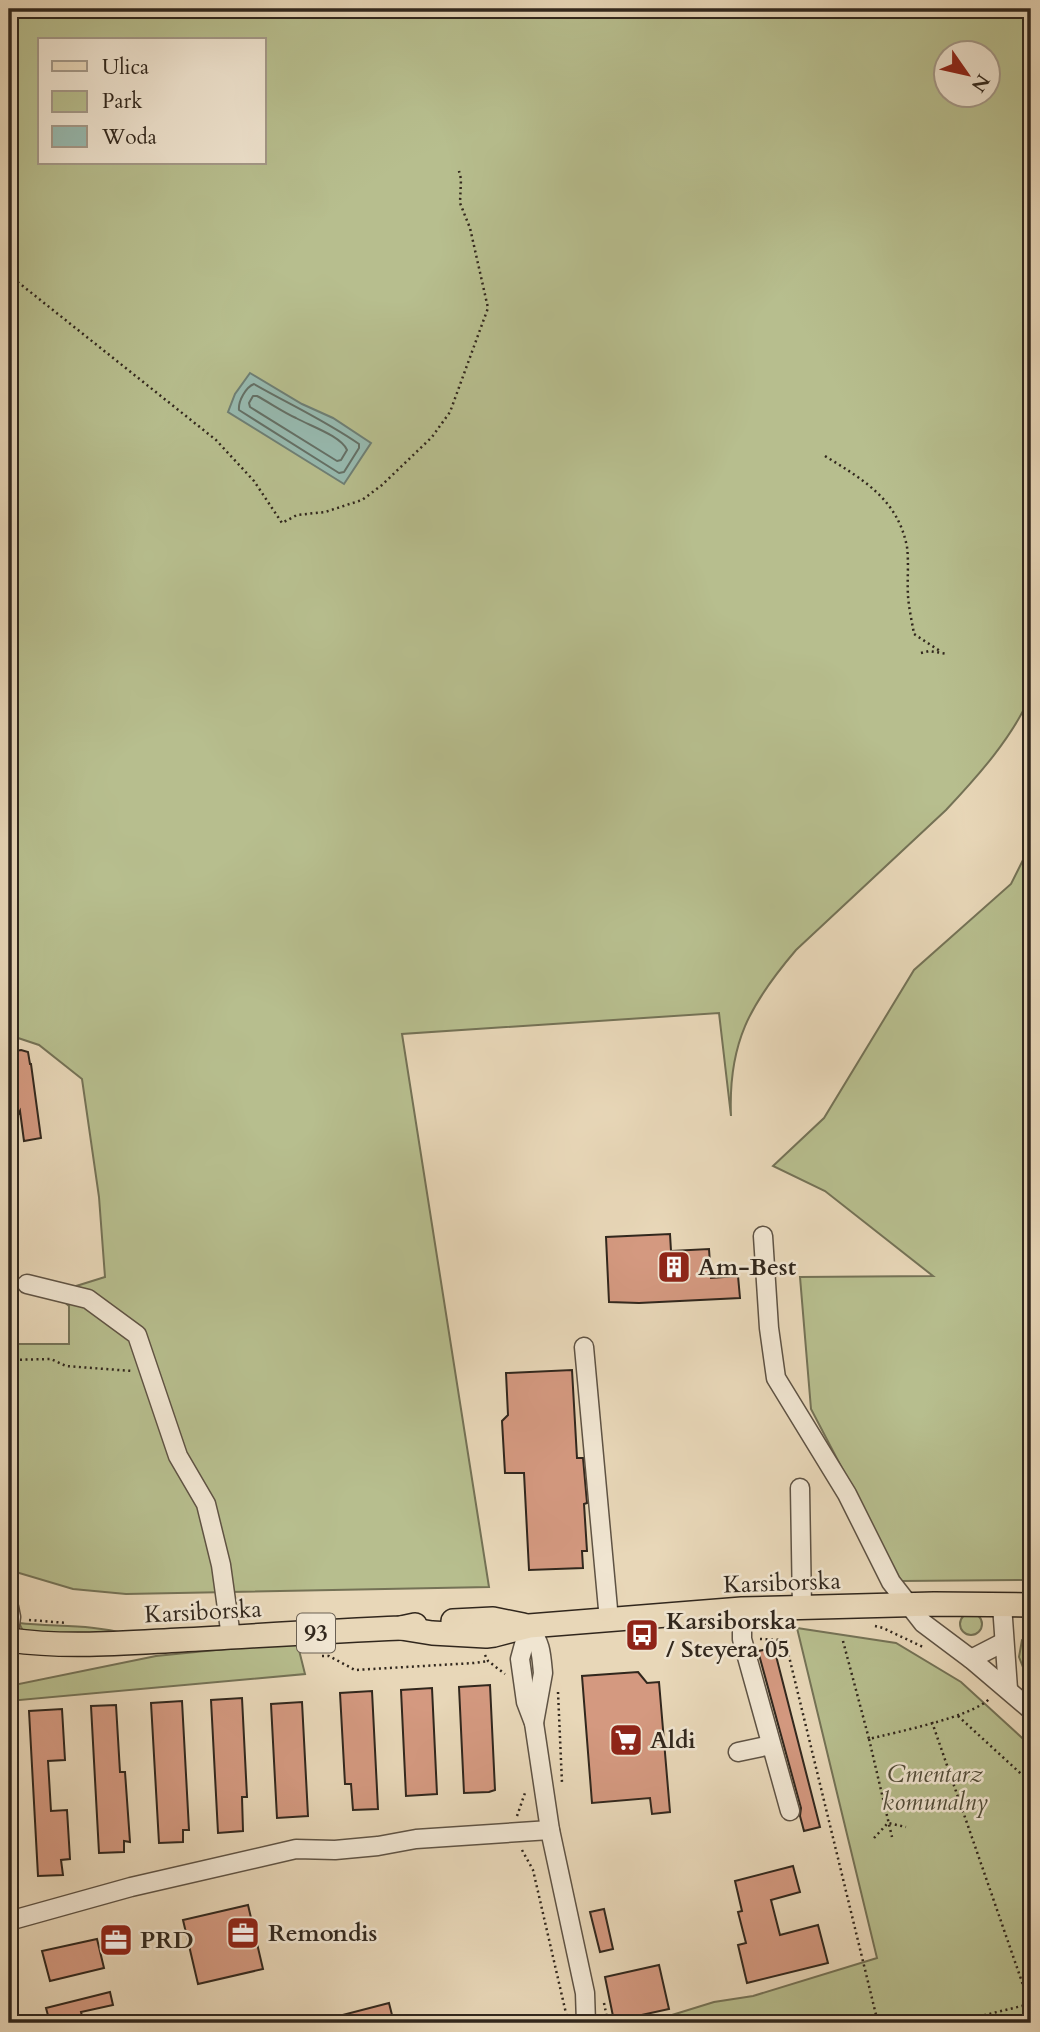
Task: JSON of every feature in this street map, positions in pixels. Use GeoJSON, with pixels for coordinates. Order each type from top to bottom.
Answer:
{"type":"FeatureCollection","features":[{"type":"Feature","properties":{"kind":"main road","name":"Karsiborska"},"geometry":{"type":"LineString","coordinates":[[9,1640],[66,1645],[401,1628],[432,1622],[493,1619],[529,1626],[742,1609],[1002,1605]]}},
{"type":"Feature","properties":{"kind":"main road","name":"93"},"geometry":{"type":"LineString","coordinates":[[1002,1605],[1031,1605]]}},
{"type":"Feature","properties":{"kind":"street"},"geometry":{"type":"LineString","coordinates":[[763,1236],[769,1328],[776,1378],[847,1494],[891,1582],[923,1623],[971,1659],[1000,1692],[1031,1710]]}},
{"type":"Feature","properties":{"kind":"street"},"geometry":{"type":"LineString","coordinates":[[27,1284],[88,1299],[137,1335],[178,1456],[206,1504],[221,1565],[231,1637]]}},
{"type":"Feature","properties":{"kind":"street"},"geometry":{"type":"LineString","coordinates":[[584,1347],[609,1620]]}},
{"type":"Feature","properties":{"kind":"street"},"geometry":{"type":"LineString","coordinates":[[800,1488],[802,1608]]}},
{"type":"Feature","properties":{"kind":"street"},"geometry":{"type":"LineString","coordinates":[[1000,1692],[1004,1643],[1002,1605]]}},
{"type":"Feature","properties":{"kind":"street"},"geometry":{"type":"LineString","coordinates":[[9,1607],[9,1630]]}},
{"type":"Feature","properties":{"kind":"street"},"geometry":{"type":"LineString","coordinates":[[742,1609],[742,1639],[790,1811]]}},
{"type":"Feature","properties":{"kind":"street"},"geometry":{"type":"LineString","coordinates":[[529,1626],[541,1644],[542,1673],[534,1723],[550,1829],[599,2023]]}},
{"type":"Feature","properties":{"kind":"street"},"geometry":{"type":"LineString","coordinates":[[971,1659],[1004,1643]]}},
{"type":"Feature","properties":{"kind":"street"},"geometry":{"type":"LineString","coordinates":[[738,1752],[771,1745]]}},
{"type":"Feature","properties":{"kind":"street"},"geometry":{"type":"LineString","coordinates":[[9,1921],[131,1887],[296,1849],[335,1850],[416,1839],[550,1829]]}},
{"type":"Feature","properties":{"kind":"street"},"geometry":{"type":"LineString","coordinates":[[586,2023],[594,1995]]}},
{"type":"Feature","properties":{"kind":"path"},"geometry":{"type":"LineString","coordinates":[[9,275],[216,440],[254,481],[282,523],[297,515],[326,512],[362,500],[382,485],[432,437],[450,412],[488,308],[470,228],[460,203],[459,171]]}},
{"type":"Feature","properties":{"kind":"path"},"geometry":{"type":"LineString","coordinates":[[825,456],[862,478],[891,508],[907,547],[908,600],[914,634],[948,654]]}},
{"type":"Feature","properties":{"kind":"path"},"geometry":{"type":"LineString","coordinates":[[921,653],[940,651]]}},
{"type":"Feature","properties":{"kind":"path"},"geometry":{"type":"LineString","coordinates":[[9,1360],[51,1359],[66,1366],[127,1369],[151,1378]]}},
{"type":"Feature","properties":{"kind":"path"},"geometry":{"type":"LineString","coordinates":[[872,1626],[883,1628],[929,1649]]}},
{"type":"Feature","properties":{"kind":"path"},"geometry":{"type":"LineString","coordinates":[[742,1639],[782,1640],[786,1644],[877,2018]]}},
{"type":"Feature","properties":{"kind":"path"},"geometry":{"type":"LineString","coordinates":[[843,1641],[891,1837]]}},
{"type":"Feature","properties":{"kind":"path"},"geometry":{"type":"LineString","coordinates":[[483,1653],[488,1661],[508,1678]]}},
{"type":"Feature","properties":{"kind":"path"},"geometry":{"type":"LineString","coordinates":[[322,1656],[329,1656],[355,1670],[488,1661]]}},
{"type":"Feature","properties":{"kind":"path"},"geometry":{"type":"LineString","coordinates":[[558,1688],[562,1791]]}},
{"type":"Feature","properties":{"kind":"path"},"geometry":{"type":"LineString","coordinates":[[869,1739],[958,1716],[985,1703],[1000,1692]]}},
{"type":"Feature","properties":{"kind":"path"},"geometry":{"type":"LineString","coordinates":[[958,1716],[1031,1783]]}},
{"type":"Feature","properties":{"kind":"path"},"geometry":{"type":"LineString","coordinates":[[932,1722],[1031,2005],[952,2023]]}},
{"type":"Feature","properties":{"kind":"path"},"geometry":{"type":"LineString","coordinates":[[516,1824],[527,1785]]}},
{"type":"Feature","properties":{"kind":"path"},"geometry":{"type":"LineString","coordinates":[[888,1823],[906,1828]]}},
{"type":"Feature","properties":{"kind":"path"},"geometry":{"type":"LineString","coordinates":[[874,1838],[888,1823]]}},
{"type":"Feature","properties":{"kind":"path"},"geometry":{"type":"LineString","coordinates":[[520,1842],[533,1870],[568,2023]]}},
{"type":"Feature","properties":{"kind":"path"},"geometry":{"type":"LineString","coordinates":[[594,1995],[608,2023]]}},
{"type":"Feature","properties":{"kind":"green space"},"geometry":{"type":"Polygon","coordinates":[[[9,9],[1031,9],[1031,695],[1014,726],[982,770],[946,810],[796,950],[766,988],[754,1007],[738,1046],[733,1067],[731,1116],[719,1013],[402,1034],[489,1587],[126,1594],[73,1589],[9,1570],[9,1344],[69,1344],[69,1306],[58,1296],[73,1287],[105,1277],[99,1197],[82,1079],[39,1045],[9,1035],[9,9]]]}},
{"type":"Feature","properties":{"kind":"green space"},"geometry":{"type":"Polygon","coordinates":[[[1031,844],[1031,1580],[901,1581],[811,1409],[800,1277],[933,1276],[825,1191],[773,1166],[824,1118],[914,970],[1011,884],[1031,844]]]}},
{"type":"Feature","properties":{"kind":"green space"},"geometry":{"type":"Polygon","coordinates":[[[971,1613],[979,1616],[982,1624],[979,1632],[971,1635],[963,1632],[960,1624],[963,1616],[971,1613]]]}},
{"type":"Feature","properties":{"kind":"green space"},"geometry":{"type":"Polygon","coordinates":[[[19,1623],[86,1627],[126,1634],[80,1635],[23,1631],[19,1623]]]}},
{"type":"Feature","properties":{"kind":"green space","name":"Cmentarz komunalny"},"geometry":{"type":"Polygon","coordinates":[[[797,1628],[896,1643],[961,1682],[1031,1746],[1031,2023],[646,2023],[714,2002],[753,1996],[877,1958],[797,1628]]]}},
{"type":"Feature","properties":{"kind":"green space"},"geometry":{"type":"Polygon","coordinates":[[[1031,1633],[1031,1693],[1026,1689],[1028,1680],[1019,1657],[1022,1640],[1031,1633]]]}},
{"type":"Feature","properties":{"kind":"green space"},"geometry":{"type":"Polygon","coordinates":[[[297,1642],[305,1674],[9,1701],[9,1686],[156,1656],[297,1642]]]}},
{"type":"Feature","properties":{"kind":"water"},"geometry":{"type":"Polygon","coordinates":[[[250,373],[302,404],[333,418],[371,443],[344,484],[228,412],[235,394],[250,373]]]}},
{"type":"Feature","properties":{"kind":"building"},"geometry":{"type":"Polygon","coordinates":[[[10,1052],[28,1052],[31,1064],[41,1138],[24,1141],[20,1111],[9,1134],[9,1067],[12,1066],[10,1052]]]}},
{"type":"Feature","properties":{"kind":"building"},"geometry":{"type":"Polygon","coordinates":[[[670,1234],[671,1251],[709,1249],[711,1278],[738,1276],[740,1298],[609,1302],[606,1237],[670,1234]]]}},
{"type":"Feature","properties":{"kind":"building"},"geometry":{"type":"Polygon","coordinates":[[[572,1370],[577,1458],[583,1458],[587,1503],[584,1504],[587,1551],[582,1551],[583,1568],[529,1570],[524,1473],[505,1473],[502,1421],[508,1415],[506,1373],[572,1370]]]}},
{"type":"Feature","properties":{"kind":"building"},"geometry":{"type":"Polygon","coordinates":[[[774,1648],[820,1827],[804,1831],[801,1808],[758,1651],[774,1648]]]}},
{"type":"Feature","properties":{"kind":"building","name":"Aldi"},"geometry":{"type":"Polygon","coordinates":[[[638,1672],[647,1683],[659,1682],[670,1812],[652,1814],[650,1798],[592,1803],[582,1676],[638,1672]]]}},
{"type":"Feature","properties":{"kind":"building"},"geometry":{"type":"Polygon","coordinates":[[[490,1685],[495,1790],[464,1793],[459,1687],[490,1685]]]}},
{"type":"Feature","properties":{"kind":"building"},"geometry":{"type":"Polygon","coordinates":[[[432,1688],[437,1794],[406,1796],[401,1690],[432,1688]]]}},
{"type":"Feature","properties":{"kind":"building"},"geometry":{"type":"Polygon","coordinates":[[[372,1691],[378,1809],[353,1810],[351,1784],[345,1784],[340,1693],[372,1691]]]}},
{"type":"Feature","properties":{"kind":"building"},"geometry":{"type":"Polygon","coordinates":[[[242,1698],[247,1797],[242,1797],[243,1831],[218,1833],[211,1700],[242,1698]]]}},
{"type":"Feature","properties":{"kind":"building"},"geometry":{"type":"Polygon","coordinates":[[[182,1701],[189,1830],[183,1830],[183,1842],[159,1843],[151,1703],[182,1701]]]}},
{"type":"Feature","properties":{"kind":"building"},"geometry":{"type":"Polygon","coordinates":[[[302,1702],[308,1816],[277,1818],[271,1704],[302,1702]]]}},
{"type":"Feature","properties":{"kind":"building"},"geometry":{"type":"Polygon","coordinates":[[[116,1705],[120,1772],[125,1772],[130,1842],[124,1841],[124,1852],[99,1853],[91,1706],[116,1705]]]}},
{"type":"Feature","properties":{"kind":"building"},"geometry":{"type":"Polygon","coordinates":[[[62,1709],[65,1760],[48,1761],[51,1811],[67,1810],[70,1859],[61,1860],[63,1875],[38,1876],[29,1711],[62,1709]]]}},
{"type":"Feature","properties":{"kind":"building"},"geometry":{"type":"Polygon","coordinates":[[[793,1866],[800,1892],[771,1900],[780,1935],[818,1925],[828,1963],[747,1983],[738,1945],[746,1943],[738,1912],[742,1911],[735,1881],[793,1866]]]}},
{"type":"Feature","properties":{"kind":"building"},"geometry":{"type":"Polygon","coordinates":[[[248,1905],[263,1969],[198,1984],[183,1920],[248,1905]]]}},
{"type":"Feature","properties":{"kind":"building"},"geometry":{"type":"Polygon","coordinates":[[[604,1909],[613,1949],[600,1952],[590,1912],[604,1909]]]}},
{"type":"Feature","properties":{"kind":"building"},"geometry":{"type":"Polygon","coordinates":[[[97,1939],[104,1968],[50,1981],[42,1951],[97,1939]]]}},
{"type":"Feature","properties":{"kind":"building"},"geometry":{"type":"Polygon","coordinates":[[[659,1965],[669,2009],[614,2021],[605,1977],[659,1965]]]}},
{"type":"Feature","properties":{"kind":"building"},"geometry":{"type":"Polygon","coordinates":[[[110,1992],[113,2005],[81,2012],[84,2023],[50,2023],[46,2008],[110,1992]]]}},
{"type":"Feature","properties":{"kind":"building"},"geometry":{"type":"Polygon","coordinates":[[[389,2003],[394,2023],[327,2023],[327,2019],[389,2003]]]}},
{"type":"Feature","properties":{"kind":"place","name":"Am-Best"},"geometry":{"type":"Point","coordinates":[674,1267]}},
{"type":"Feature","properties":{"kind":"place","name":"Karsiborska / Steyera 05"},"geometry":{"type":"Point","coordinates":[642,1635]}},
{"type":"Feature","properties":{"kind":"place","name":"Aldi"},"geometry":{"type":"Point","coordinates":[626,1740]}},
{"type":"Feature","properties":{"kind":"place","name":"Remondis"},"geometry":{"type":"Point","coordinates":[243,1933]}},
{"type":"Feature","properties":{"kind":"place","name":"PRD"},"geometry":{"type":"Point","coordinates":[116,1940]}}]}
